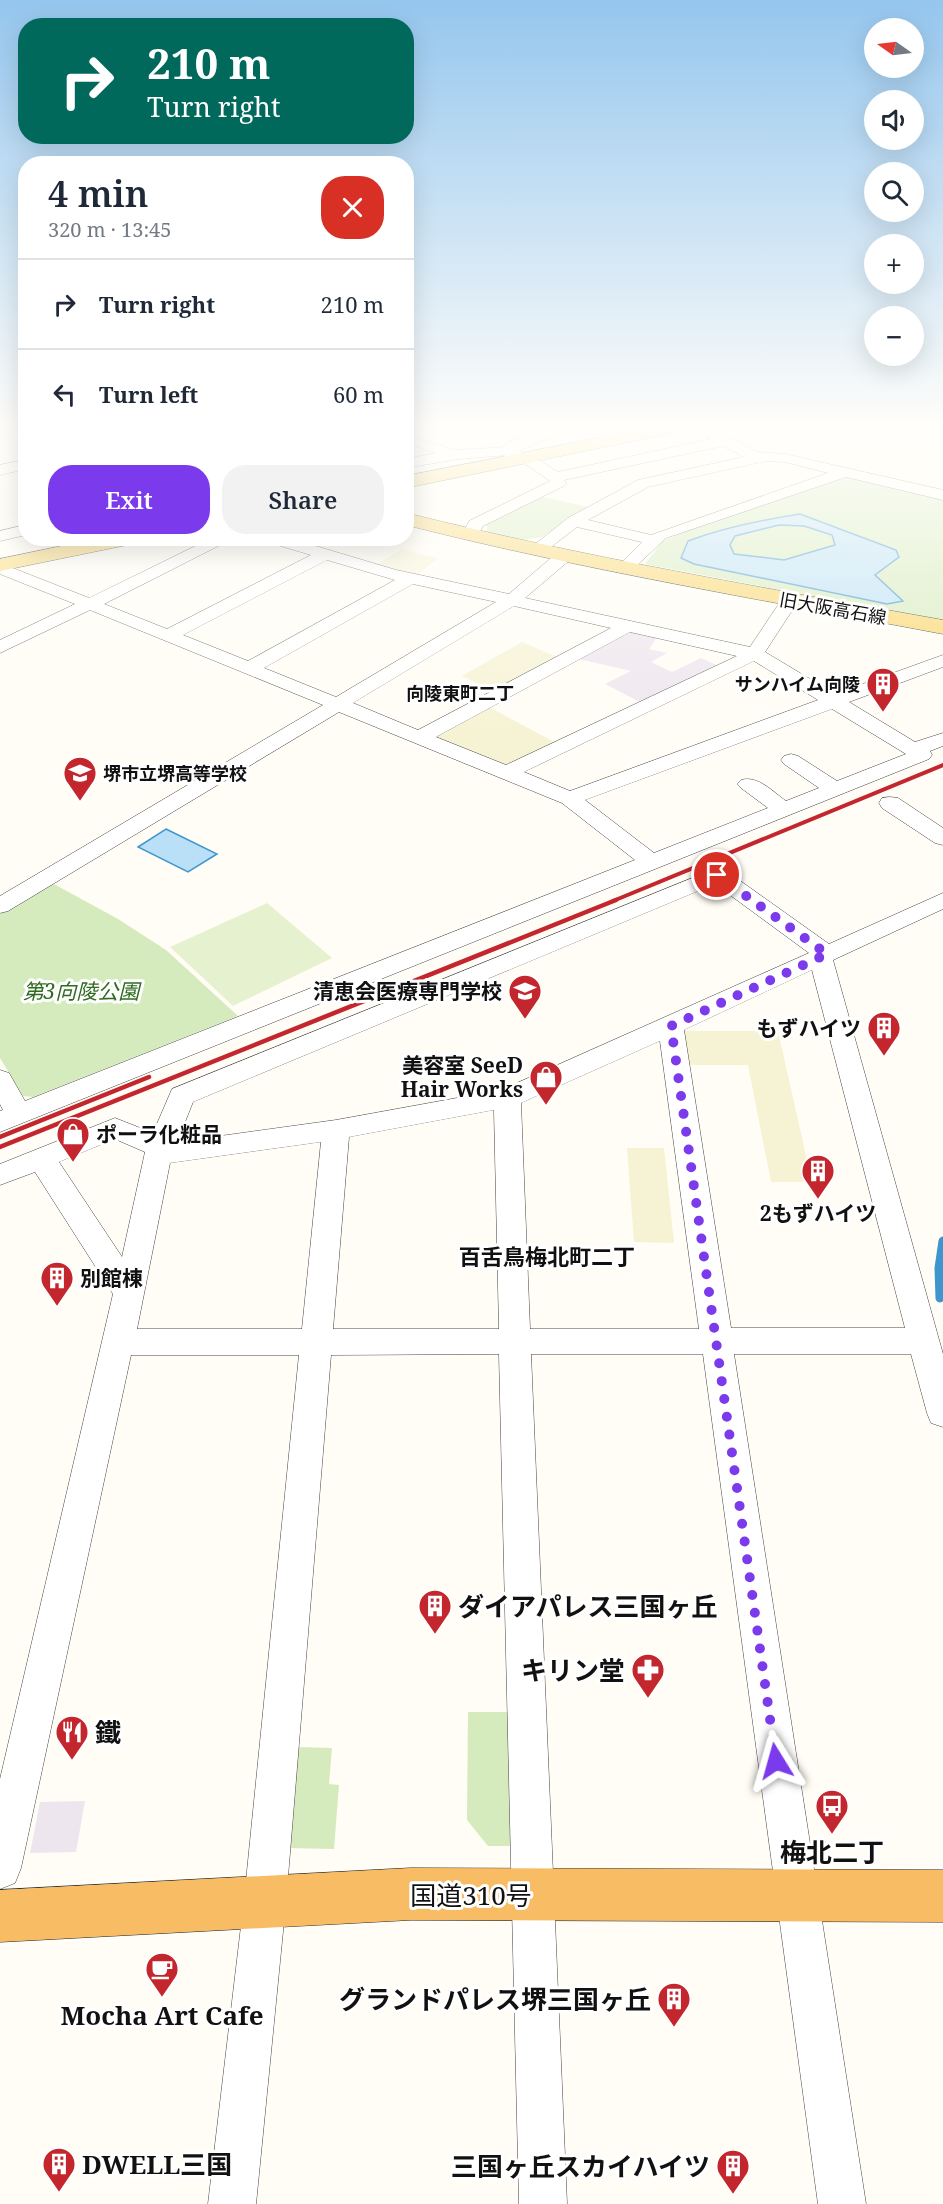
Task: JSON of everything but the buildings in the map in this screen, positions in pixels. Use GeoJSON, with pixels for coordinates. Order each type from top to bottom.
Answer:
{"type":"FeatureCollection","features":[{"type":"Feature","properties":{"kind":"highway","name":"国道310号"},"geometry":{"type":"LineString","coordinates":[[0,1916],[411,1894],[943,1896]]}},
{"type":"Feature","properties":{"kind":"main road","name":"旧大阪高石線"},"geometry":{"type":"LineString","coordinates":[[461,533],[790,600],[943,627]]}},
{"type":"Feature","properties":{"kind":"main road"},"geometry":{"type":"LineString","coordinates":[[4,572],[102,546]]}},
{"type":"Feature","properties":{"kind":"street"},"geometry":{"type":"LineString","coordinates":[[537,549],[558,533]]}},
{"type":"Feature","properties":{"kind":"street"},"geometry":{"type":"LineString","coordinates":[[623,533],[653,540]]}},
{"type":"Feature","properties":{"kind":"street"},"geometry":{"type":"LineString","coordinates":[[625,567],[653,540],[666,533]]}},
{"type":"Feature","properties":{"kind":"street"},"geometry":{"type":"LineString","coordinates":[[0,646],[209,546]]}},
{"type":"Feature","properties":{"kind":"street"},"geometry":{"type":"LineString","coordinates":[[0,1078],[9,1118],[300,1000],[922,755],[755,654],[411,578],[298,546]]}},
{"type":"Feature","properties":{"kind":"street"},"geometry":{"type":"LineString","coordinates":[[168,636],[326,554]]}},
{"type":"Feature","properties":{"kind":"street"},"geometry":{"type":"LineString","coordinates":[[0,906],[513,599],[566,555]]}},
{"type":"Feature","properties":{"kind":"street"},"geometry":{"type":"LineString","coordinates":[[4,572],[89,604],[570,798],[652,862]]}},
{"type":"Feature","properties":{"kind":"street"},"geometry":{"type":"LineString","coordinates":[[248,669],[411,578]]}},
{"type":"Feature","properties":{"kind":"street"},"geometry":{"type":"LineString","coordinates":[[506,773],[755,654],[790,600]]}},
{"type":"Feature","properties":{"kind":"street"},"geometry":{"type":"LineString","coordinates":[[418,738],[627,626]]}},
{"type":"Feature","properties":{"kind":"street"},"geometry":{"type":"LineString","coordinates":[[570,798],[943,661]]}},
{"type":"Feature","properties":{"kind":"street"},"geometry":{"type":"LineString","coordinates":[[914,750],[943,739]]}},
{"type":"Feature","properties":{"kind":"street"},"geometry":{"type":"LineString","coordinates":[[791,760],[835,789]]}},
{"type":"Feature","properties":{"kind":"street"},"geometry":{"type":"LineString","coordinates":[[748,784],[784,809]]}},
{"type":"Feature","properties":{"kind":"street"},"geometry":{"type":"LineString","coordinates":[[890,803],[943,838]]}},
{"type":"Feature","properties":{"kind":"street"},"geometry":{"type":"LineString","coordinates":[[0,1868],[159,1151],[182,1096],[717,875],[824,955],[923,1341],[938,1377],[943,1413]]}},
{"type":"Feature","properties":{"kind":"street"},"geometry":{"type":"LineString","coordinates":[[0,1174],[115,1128],[159,1151],[336,1130],[507,1098],[671,1026],[943,900]]}},
{"type":"Feature","properties":{"kind":"street"},"geometry":{"type":"LineString","coordinates":[[671,1026],[842,2204]]}},
{"type":"Feature","properties":{"kind":"street"},"geometry":{"type":"LineString","coordinates":[[507,1098],[543,2204]]}},
{"type":"Feature","properties":{"kind":"street"},"geometry":{"type":"LineString","coordinates":[[232,2204],[265,1901],[336,1130]]}},
{"type":"Feature","properties":{"kind":"street"},"geometry":{"type":"LineString","coordinates":[[41,1158],[129,1293]]}},
{"type":"Feature","properties":{"kind":"street"},"geometry":{"type":"LineString","coordinates":[[117,1342],[923,1341]]}},
{"type":"Feature","properties":{"kind":"shaded area"},"geometry":{"type":"Polygon","coordinates":[[[402,549],[438,558],[417,575],[376,565],[402,549]]]}},
{"type":"Feature","properties":{"kind":"shaded area"},"geometry":{"type":"Polygon","coordinates":[[[625,631],[658,636],[649,649],[667,653],[651,662],[672,672],[701,658],[719,666],[642,703],[605,684],[631,671],[574,658],[625,631]]]}},
{"type":"Feature","properties":{"kind":"shaded area"},"geometry":{"type":"Polygon","coordinates":[[[522,642],[557,657],[494,691],[462,676],[522,642]]]}},
{"type":"Feature","properties":{"kind":"shaded area"},"geometry":{"type":"Polygon","coordinates":[[[487,706],[556,743],[511,765],[500,765],[434,739],[435,734],[487,706]]]}},
{"type":"Feature","properties":{"kind":"shaded area"},"geometry":{"type":"Polygon","coordinates":[[[681,1031],[778,1031],[812,1182],[771,1182],[748,1065],[686,1065],[681,1031]]]}},
{"type":"Feature","properties":{"kind":"shaded area"},"geometry":{"type":"Polygon","coordinates":[[[627,1148],[664,1148],[674,1243],[634,1242],[627,1148]]]}},
{"type":"Feature","properties":{"kind":"shaded area"},"geometry":{"type":"Polygon","coordinates":[[[85,1801],[76,1852],[30,1853],[40,1802],[85,1801]]]}},
{"type":"Feature","properties":{"kind":"green space"},"geometry":{"type":"Polygon","coordinates":[[[490,533],[548,533],[542,537],[523,540],[490,533]]]}},
{"type":"Feature","properties":{"kind":"green space"},"geometry":{"type":"Polygon","coordinates":[[[682,533],[943,533],[943,621],[645,564],[663,541],[682,533]]]}},
{"type":"Feature","properties":{"kind":"green space","name":"第3向陵公園"},"geometry":{"type":"Polygon","coordinates":[[[52,883],[118,919],[166,950],[238,1016],[33,1097],[23,1096],[0,1058],[0,914],[52,883]]]}},
{"type":"Feature","properties":{"kind":"green space"},"geometry":{"type":"Polygon","coordinates":[[[267,903],[332,958],[233,1006],[170,947],[267,903]]]}},
{"type":"Feature","properties":{"kind":"green space"},"geometry":{"type":"Polygon","coordinates":[[[468,1712],[510,1712],[512,1846],[488,1846],[467,1820],[468,1712]]]}},
{"type":"Feature","properties":{"kind":"green space"},"geometry":{"type":"Polygon","coordinates":[[[297,1747],[332,1748],[329,1784],[339,1785],[334,1849],[287,1848],[297,1747]]]}},
{"type":"Feature","properties":{"kind":"water"},"geometry":{"type":"Polygon","coordinates":[[[713,533],[748,533],[735,536],[730,545],[734,554],[784,560],[835,545],[832,535],[825,533],[850,533],[896,550],[899,557],[875,575],[903,601],[887,604],[694,564],[681,558],[688,541],[713,533]]]}},
{"type":"Feature","properties":{"kind":"water"},"geometry":{"type":"Polygon","coordinates":[[[166,829],[217,854],[188,872],[138,847],[166,829]]]}},
{"type":"Feature","properties":{"kind":"waterway"},"geometry":{"type":"LineString","coordinates":[[940,1298],[939,1268],[943,1241]]}},
{"type":"Feature","properties":{"kind":"railway"},"geometry":{"type":"LineString","coordinates":[[613,901],[943,765]]}},
{"type":"Feature","properties":{"kind":"railway"},"geometry":{"type":"LineString","coordinates":[[0,1147],[616,900]]}},
{"type":"Feature","properties":{"kind":"railway"},"geometry":{"type":"LineString","coordinates":[[0,1137],[149,1077]]}},
{"type":"Feature","properties":{"kind":"place","name":"サンハイム向陵"},"geometry":{"type":"Point","coordinates":[883,713]}},
{"type":"Feature","properties":{"kind":"place","name":"堺市立堺高等学校"},"geometry":{"type":"Point","coordinates":[80,802]}},
{"type":"Feature","properties":{"kind":"place","name":"清恵会医療専門学校"},"geometry":{"type":"Point","coordinates":[525,1020]}},
{"type":"Feature","properties":{"kind":"place","name":"もずハイツ"},"geometry":{"type":"Point","coordinates":[884,1057]}},
{"type":"Feature","properties":{"kind":"place","name":"美容室 SeeD Hair Works"},"geometry":{"type":"Point","coordinates":[546,1106]}},
{"type":"Feature","properties":{"kind":"place","name":"ポーラ化粧品"},"geometry":{"type":"Point","coordinates":[73,1163]}},
{"type":"Feature","properties":{"kind":"place","name":"2もずハイツ"},"geometry":{"type":"Point","coordinates":[818,1200]}},
{"type":"Feature","properties":{"kind":"place","name":"別館棟"},"geometry":{"type":"Point","coordinates":[57,1307]}},
{"type":"Feature","properties":{"kind":"place","name":"ダイアパレス三国ヶ丘"},"geometry":{"type":"Point","coordinates":[435,1635]}},
{"type":"Feature","properties":{"kind":"place","name":"キリン堂"},"geometry":{"type":"Point","coordinates":[648,1699]}},
{"type":"Feature","properties":{"kind":"place","name":"鐵"},"geometry":{"type":"Point","coordinates":[72,1761]}},
{"type":"Feature","properties":{"kind":"place","name":"梅北二丁"},"geometry":{"type":"Point","coordinates":[832,1835]}},
{"type":"Feature","properties":{"kind":"place","name":"Mocha Art Cafe"},"geometry":{"type":"Point","coordinates":[162,1998]}},
{"type":"Feature","properties":{"kind":"place","name":"グランドパレス堺三国ヶ丘"},"geometry":{"type":"Point","coordinates":[674,2028]}},
{"type":"Feature","properties":{"kind":"place","name":"DWELL三国"},"geometry":{"type":"Point","coordinates":[59,2193]}},
{"type":"Feature","properties":{"kind":"place","name":"三国ヶ丘スカイハイツ"},"geometry":{"type":"Point","coordinates":[733,2195]}},
{"type":"Feature","properties":{"kind":"district","name":"向陵東町二丁"},"geometry":{"type":"Point","coordinates":[460,693]}},
{"type":"Feature","properties":{"kind":"district","name":"百舌鳥梅北町二丁"},"geometry":{"type":"Point","coordinates":[547,1256]}},
{"type":"Feature","properties":{"kind":"route"},"geometry":{"type":"LineString","coordinates":[[717,875],[827,954],[671,1026],[776,1761]]}}]}
